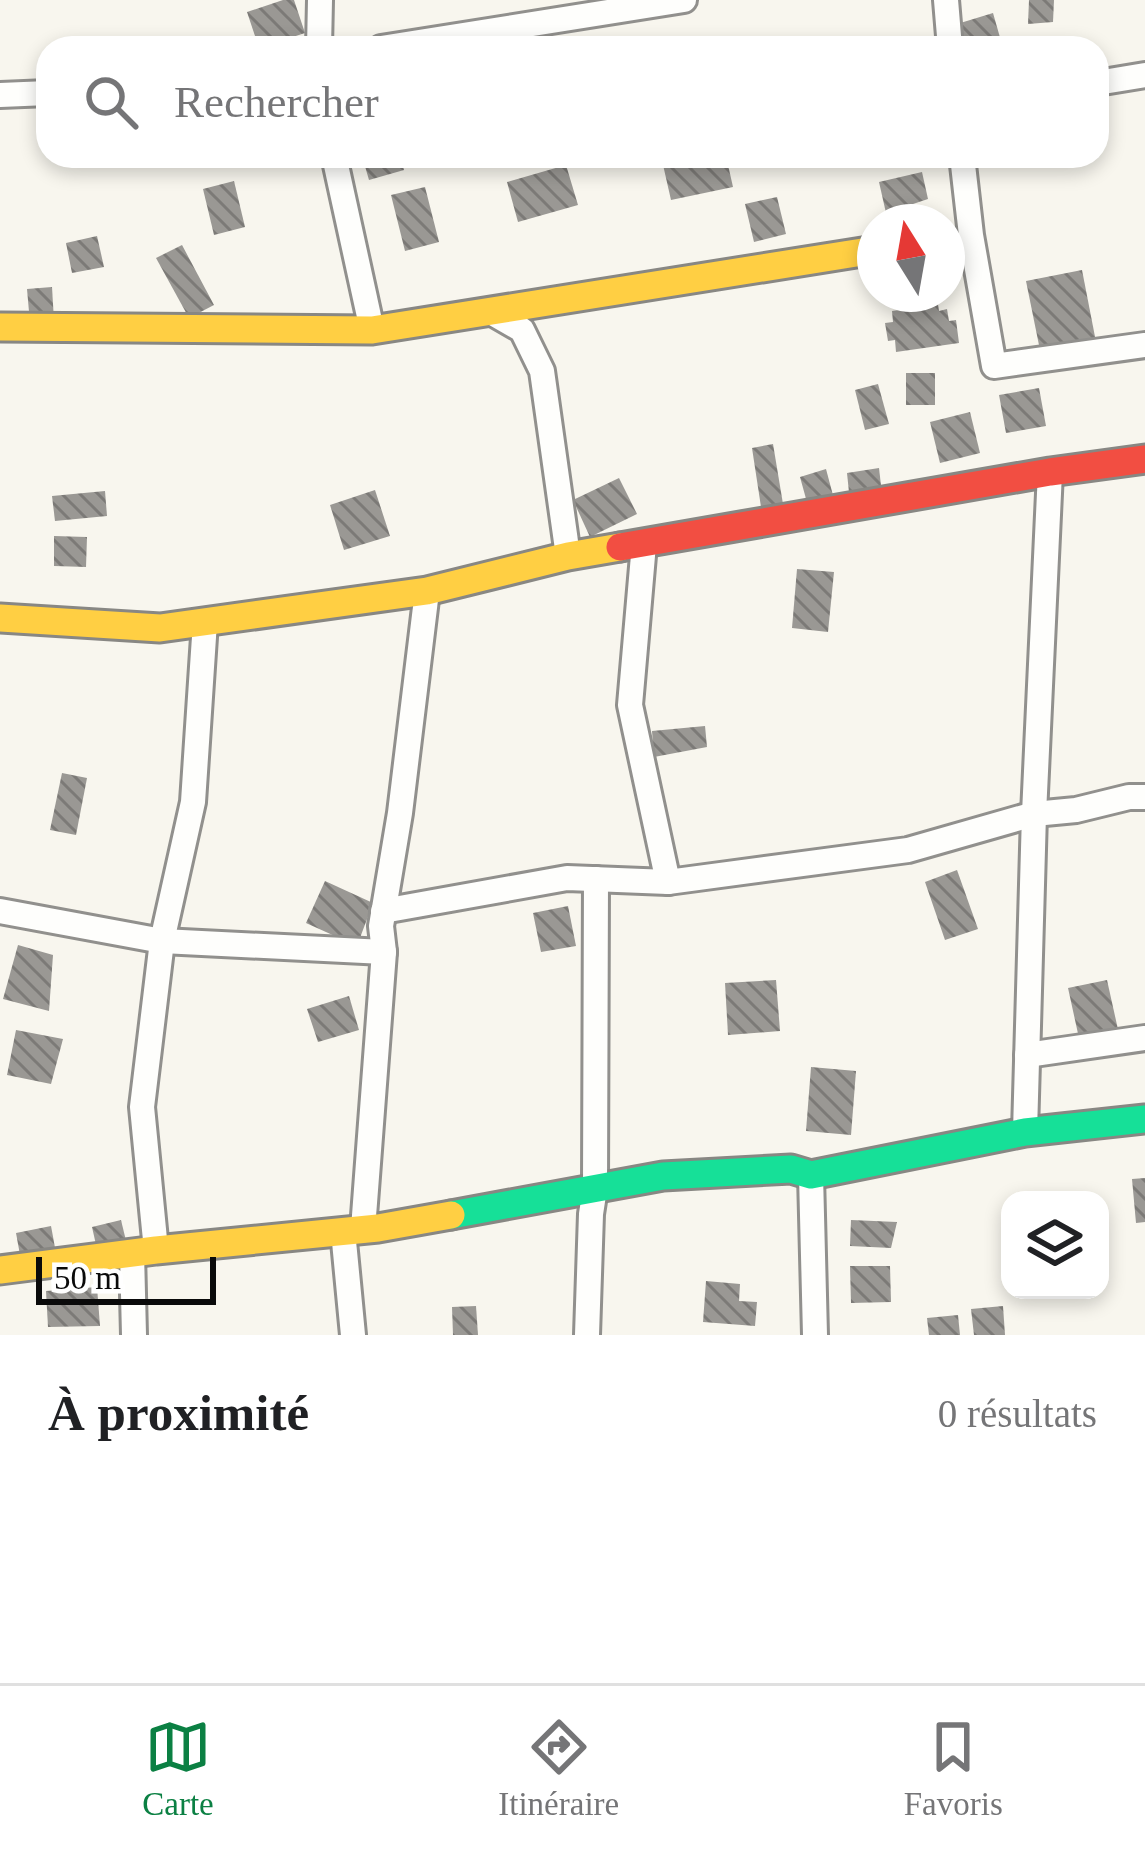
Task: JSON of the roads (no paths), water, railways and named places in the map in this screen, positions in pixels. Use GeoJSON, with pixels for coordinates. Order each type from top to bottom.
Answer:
{"type":"FeatureCollection","features":[{"type":"Feature","properties":{"kind":"street"},"geometry":{"type":"LineString","coordinates":[[319,36],[320,0]]}},
{"type":"Feature","properties":{"kind":"street"},"geometry":{"type":"LineString","coordinates":[[457,36],[684,0]]}},
{"type":"Feature","properties":{"kind":"street"},"geometry":{"type":"LineString","coordinates":[[946,0],[949,36]]}},
{"type":"Feature","properties":{"kind":"street"},"geometry":{"type":"LineString","coordinates":[[1109,80],[1145,75]]}},
{"type":"Feature","properties":{"kind":"street"},"geometry":{"type":"LineString","coordinates":[[0,95],[36,94]]}},
{"type":"Feature","properties":{"kind":"street"},"geometry":{"type":"LineString","coordinates":[[337,168],[372,330]]}},
{"type":"Feature","properties":{"kind":"street"},"geometry":{"type":"LineString","coordinates":[[960,204],[962,168]]}},
{"type":"Feature","properties":{"kind":"street"},"geometry":{"type":"LineString","coordinates":[[0,327],[372,330],[857,253]]}},
{"type":"Feature","properties":{"kind":"street"},"geometry":{"type":"LineString","coordinates":[[965,259],[994,366],[1145,345]]}},
{"type":"Feature","properties":{"kind":"street"},"geometry":{"type":"LineString","coordinates":[[489,311],[522,330],[542,371],[568,556]]}},
{"type":"Feature","properties":{"kind":"street"},"geometry":{"type":"LineString","coordinates":[[0,618],[160,628],[206,622],[427,591],[568,556],[1145,459]]}},
{"type":"Feature","properties":{"kind":"street"},"geometry":{"type":"LineString","coordinates":[[1024,1132],[1050,472]]}},
{"type":"Feature","properties":{"kind":"street"},"geometry":{"type":"LineString","coordinates":[[644,544],[630,705],[668,882]]}},
{"type":"Feature","properties":{"kind":"street"},"geometry":{"type":"LineString","coordinates":[[353,1335],[353,1230],[384,952],[381,926],[427,591]]}},
{"type":"Feature","properties":{"kind":"street"},"geometry":{"type":"LineString","coordinates":[[134,1335],[144,1252],[142,1107],[162,941],[193,802],[206,622]]}},
{"type":"Feature","properties":{"kind":"street"},"geometry":{"type":"LineString","coordinates":[[383,910],[567,878],[668,882],[908,850],[1034,814],[1145,797]]}},
{"type":"Feature","properties":{"kind":"street"},"geometry":{"type":"LineString","coordinates":[[587,1335],[596,1188],[596,879]]}},
{"type":"Feature","properties":{"kind":"street"},"geometry":{"type":"LineString","coordinates":[[0,911],[162,941],[384,952]]}},
{"type":"Feature","properties":{"kind":"street"},"geometry":{"type":"LineString","coordinates":[[1027,1054],[1145,1038]]}},
{"type":"Feature","properties":{"kind":"street"},"geometry":{"type":"LineString","coordinates":[[0,1270],[353,1230],[663,1175],[790,1169],[811,1175],[1024,1132],[1145,1119]]}},
{"type":"Feature","properties":{"kind":"street"},"geometry":{"type":"LineString","coordinates":[[811,1175],[814,1335]]}}]}
